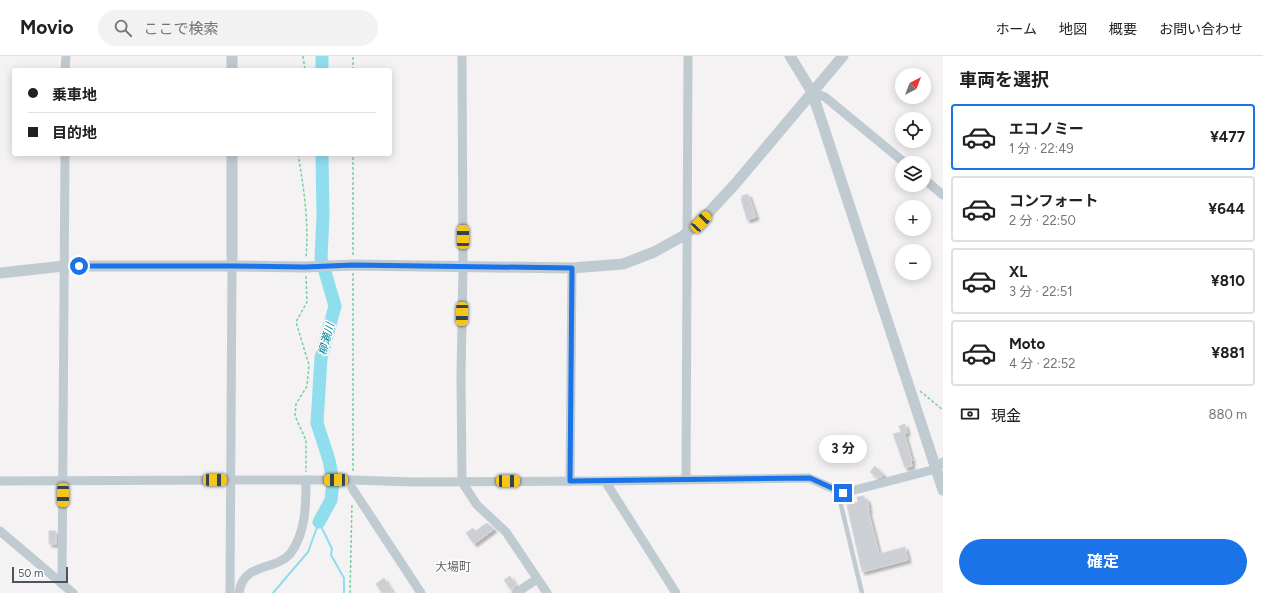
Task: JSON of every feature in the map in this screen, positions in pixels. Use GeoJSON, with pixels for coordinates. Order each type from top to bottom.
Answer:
{"type":"FeatureCollection","features":[{"type":"Feature","properties":{"kind":"street"},"geometry":{"type":"LineString","coordinates":[[65,68],[66,56]]}},
{"type":"Feature","properties":{"kind":"street"},"geometry":{"type":"LineString","coordinates":[[232,56],[232,68]]}},
{"type":"Feature","properties":{"kind":"street"},"geometry":{"type":"LineString","coordinates":[[462,56],[462,482],[478,505],[506,532],[546,593]]}},
{"type":"Feature","properties":{"kind":"street"},"geometry":{"type":"LineString","coordinates":[[686,480],[688,56]]}},
{"type":"Feature","properties":{"kind":"street"},"geometry":{"type":"LineString","coordinates":[[790,56],[812,92],[940,465],[943,490]]}},
{"type":"Feature","properties":{"kind":"street"},"geometry":{"type":"LineString","coordinates":[[0,273],[64,266],[305,267],[353,265],[572,268],[623,264],[654,252],[687,233],[701,222],[736,183],[843,56]]}},
{"type":"Feature","properties":{"kind":"street"},"geometry":{"type":"LineString","coordinates":[[812,92],[825,97],[897,156]]}},
{"type":"Feature","properties":{"kind":"street"},"geometry":{"type":"LineString","coordinates":[[62,584],[65,156]]}},
{"type":"Feature","properties":{"kind":"street"},"geometry":{"type":"LineString","coordinates":[[230,593],[232,156]]}},
{"type":"Feature","properties":{"kind":"street"},"geometry":{"type":"LineString","coordinates":[[931,185],[943,194]]}},
{"type":"Feature","properties":{"kind":"street"},"geometry":{"type":"LineString","coordinates":[[570,481],[572,268]]}},
{"type":"Feature","properties":{"kind":"street"},"geometry":{"type":"LineString","coordinates":[[0,480],[308,480],[351,483],[605,482],[810,478],[843,493],[940,465]]}},
{"type":"Feature","properties":{"kind":"street"},"geometry":{"type":"LineString","coordinates":[[239,593],[240,586],[252,571],[278,562],[289,555],[296,543],[303,525],[308,480]]}},
{"type":"Feature","properties":{"kind":"street"},"geometry":{"type":"LineString","coordinates":[[605,482],[676,593]]}},
{"type":"Feature","properties":{"kind":"street"},"geometry":{"type":"LineString","coordinates":[[351,483],[421,593]]}},
{"type":"Feature","properties":{"kind":"street"},"geometry":{"type":"LineString","coordinates":[[0,531],[73,593]]}},
{"type":"Feature","properties":{"kind":"street"},"geometry":{"type":"LineString","coordinates":[[516,593],[537,579]]}},
{"type":"Feature","properties":{"kind":"lane"},"geometry":{"type":"LineString","coordinates":[[843,493],[840,501],[862,593]]}},
{"type":"Feature","properties":{"kind":"path"},"geometry":{"type":"LineString","coordinates":[[303,56],[305,68]]}},
{"type":"Feature","properties":{"kind":"path"},"geometry":{"type":"LineString","coordinates":[[353,56],[353,68]]}},
{"type":"Feature","properties":{"kind":"path"},"geometry":{"type":"LineString","coordinates":[[298,156],[305,197],[308,239],[305,267],[307,302],[296,322],[308,365],[307,386],[296,404],[295,416],[306,440],[308,480]]}},
{"type":"Feature","properties":{"kind":"path"},"geometry":{"type":"LineString","coordinates":[[350,593],[353,156]]}},
{"type":"Feature","properties":{"kind":"path"},"geometry":{"type":"LineString","coordinates":[[919,390],[943,410]]}},
{"type":"Feature","properties":{"kind":"building"},"geometry":{"type":"Polygon","coordinates":[[[748,194],[756,217],[747,220],[741,199],[742,196],[748,194]]]}},
{"type":"Feature","properties":{"kind":"building"},"geometry":{"type":"Polygon","coordinates":[[[905,424],[907,433],[904,433],[912,466],[905,468],[893,434],[901,432],[899,426],[905,424]]]}},
{"type":"Feature","properties":{"kind":"building"},"geometry":{"type":"Polygon","coordinates":[[[875,466],[884,475],[882,477],[877,478],[870,472],[875,466]]]}},
{"type":"Feature","properties":{"kind":"building"},"geometry":{"type":"Polygon","coordinates":[[[864,496],[865,500],[867,499],[868,511],[879,554],[905,547],[908,560],[862,572],[847,505],[858,502],[857,497],[864,496]]]}},
{"type":"Feature","properties":{"kind":"building"},"geometry":{"type":"Polygon","coordinates":[[[487,523],[494,529],[474,544],[466,533],[473,528],[475,531],[487,523]]]}},
{"type":"Feature","properties":{"kind":"building"},"geometry":{"type":"Polygon","coordinates":[[[49,531],[56,531],[56,544],[49,544],[49,531]]]}},
{"type":"Feature","properties":{"kind":"building"},"geometry":{"type":"Polygon","coordinates":[[[510,576],[516,586],[511,590],[504,580],[510,576]]]}},
{"type":"Feature","properties":{"kind":"building"},"geometry":{"type":"Polygon","coordinates":[[[384,578],[393,593],[382,593],[376,584],[384,578]]]}},
{"type":"Feature","properties":{"kind":"waterway","name":"柳瀬川"},"geometry":{"type":"LineString","coordinates":[[322,56],[322,68]]}},
{"type":"Feature","properties":{"kind":"waterway","name":"柳瀬川"},"geometry":{"type":"LineString","coordinates":[[319,522],[331,500],[333,482],[329,460],[317,423],[321,358],[335,306],[321,258],[323,215],[322,156]]}},
{"type":"Feature","properties":{"kind":"waterway"},"geometry":{"type":"LineString","coordinates":[[319,522],[332,549],[331,555],[344,578],[344,593]]}},
{"type":"Feature","properties":{"kind":"waterway"},"geometry":{"type":"LineString","coordinates":[[273,593],[308,552],[319,522]]}},
{"type":"Feature","properties":{"kind":"district","name":"大場町"},"geometry":{"type":"Point","coordinates":[453,567]}},
{"type":"Feature","properties":{"kind":"route"},"geometry":{"type":"LineString","coordinates":[[79,266],[305,267],[353,265],[572,268],[570,481],[605,482],[810,478],[843,493]]}}]}
